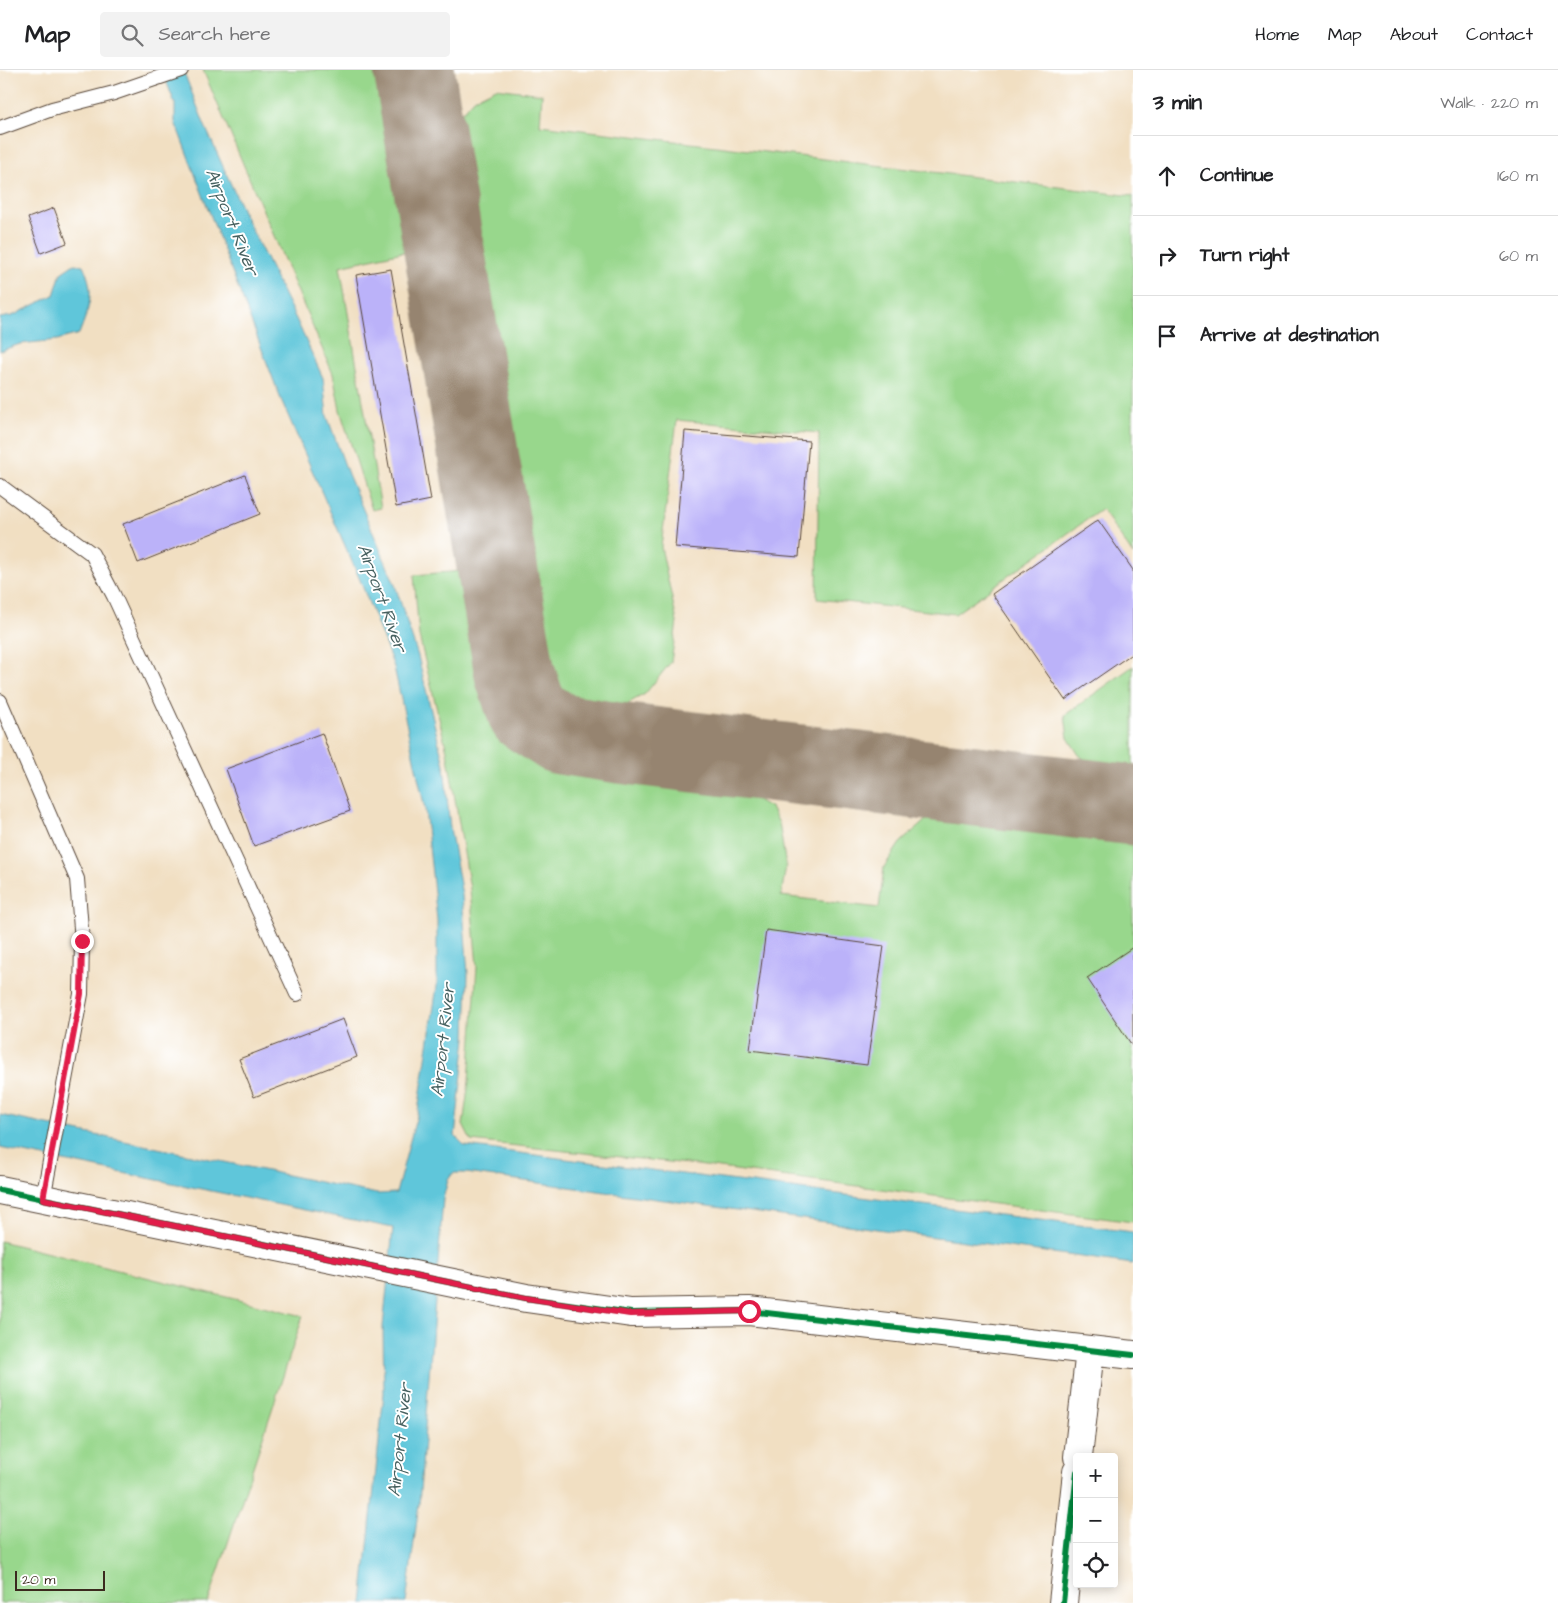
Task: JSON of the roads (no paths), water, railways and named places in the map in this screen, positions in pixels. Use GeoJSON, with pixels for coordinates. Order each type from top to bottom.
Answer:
{"type":"FeatureCollection","features":[{"type":"Feature","properties":{"kind":"street"},"geometry":{"type":"LineString","coordinates":[[0,1190],[526,1298],[630,1314],[749,1311],[1133,1354]]}},
{"type":"Feature","properties":{"kind":"street"},"geometry":{"type":"LineString","coordinates":[[1078,1453],[1090,1350]]}},
{"type":"Feature","properties":{"kind":"street"},"geometry":{"type":"LineString","coordinates":[[1063,1603],[1074,1498]]}},
{"type":"Feature","properties":{"kind":"lane"},"geometry":{"type":"LineString","coordinates":[[0,128],[52,108],[114,93],[181,70]]}},
{"type":"Feature","properties":{"kind":"lane"},"geometry":{"type":"LineString","coordinates":[[0,486],[92,554],[114,596],[298,994]]}},
{"type":"Feature","properties":{"kind":"lane"},"geometry":{"type":"LineString","coordinates":[[0,701],[77,879],[82,941],[81,994],[43,1199]]}},
{"type":"Feature","properties":{"kind":"water","name":"Airport River"},"geometry":{"type":"Polygon","coordinates":[[[162,70],[183,70],[205,126],[246,218],[323,378],[327,416],[348,474],[394,582],[418,656],[444,765],[450,828],[462,895],[468,974],[466,1038],[455,1136],[465,1146],[1133,1232],[1133,1264],[466,1173],[453,1173],[448,1180],[443,1199],[419,1504],[406,1603],[362,1603],[384,1393],[383,1327],[393,1228],[0,1148],[0,1115],[377,1194],[396,1193],[418,1111],[437,986],[437,920],[425,809],[394,667],[360,580],[280,397],[175,122],[175,104],[162,70]]]}},
{"type":"Feature","properties":{"kind":"water"},"geometry":{"type":"Polygon","coordinates":[[[74,264],[83,265],[90,292],[86,316],[79,334],[57,340],[20,344],[0,351],[0,318],[12,316],[54,295],[61,273],[74,264]]]}}]}
